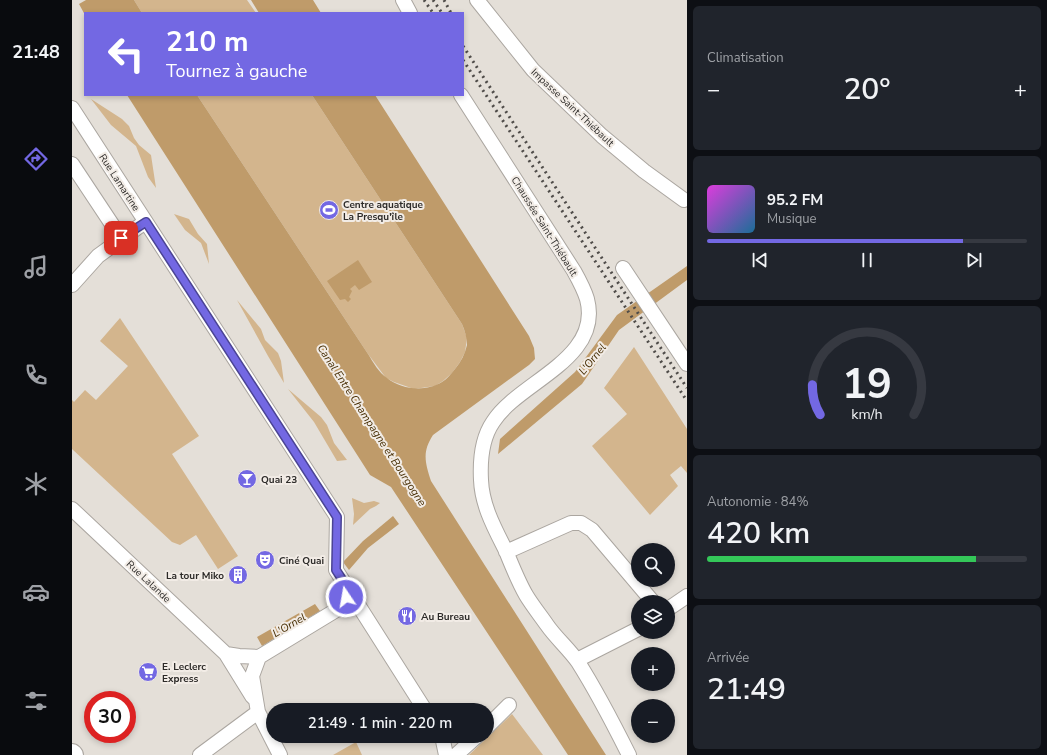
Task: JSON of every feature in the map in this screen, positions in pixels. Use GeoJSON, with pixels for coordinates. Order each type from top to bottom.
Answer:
{"type":"FeatureCollection","features":[{"type":"Feature","properties":{"kind":"street"},"geometry":{"type":"LineString","coordinates":[[403,0],[409,12]]}},
{"type":"Feature","properties":{"kind":"street","name":"Impasse Saint-Thiébault"},"geometry":{"type":"LineString","coordinates":[[477,0],[538,75],[602,136],[644,171],[684,200]]}},
{"type":"Feature","properties":{"kind":"street","name":"Chaussée Saint-Thiébault"},"geometry":{"type":"LineString","coordinates":[[462,96],[574,271],[587,298],[588,308],[586,330],[572,352],[549,374],[508,403],[492,422],[484,443],[481,469],[482,492],[490,517],[526,594],[548,626],[577,660],[598,694],[629,755]]}},
{"type":"Feature","properties":{"kind":"street","name":"Rue Lamartine"},"geometry":{"type":"LineString","coordinates":[[72,108],[337,517],[336,570],[422,703]]}},
{"type":"Feature","properties":{"kind":"street"},"geometry":{"type":"LineString","coordinates":[[72,164],[121,238]]}},
{"type":"Feature","properties":{"kind":"street"},"geometry":{"type":"LineString","coordinates":[[72,285],[98,256],[121,238],[146,222]]}},
{"type":"Feature","properties":{"kind":"street"},"geometry":{"type":"LineString","coordinates":[[623,268],[687,364]]}},
{"type":"Feature","properties":{"kind":"street","name":"Rue Lalande"},"geometry":{"type":"LineString","coordinates":[[72,509],[226,654],[257,706]]}},
{"type":"Feature","properties":{"kind":"street"},"geometry":{"type":"LineString","coordinates":[[506,552],[571,523],[581,523],[592,530],[647,595]]}},
{"type":"Feature","properties":{"kind":"street"},"geometry":{"type":"LineString","coordinates":[[226,654],[259,657],[338,609],[346,597],[347,587]]}},
{"type":"Feature","properties":{"kind":"street"},"geometry":{"type":"LineString","coordinates":[[675,604],[687,596]]}},
{"type":"Feature","properties":{"kind":"street"},"geometry":{"type":"LineString","coordinates":[[577,660],[631,633]]}},
{"type":"Feature","properties":{"kind":"street"},"geometry":{"type":"LineString","coordinates":[[259,657],[252,676],[257,706],[280,755]]}},
{"type":"Feature","properties":{"kind":"street"},"geometry":{"type":"LineString","coordinates":[[494,720],[509,705]]}},
{"type":"Feature","properties":{"kind":"street"},"geometry":{"type":"LineString","coordinates":[[200,755],[257,706]]}},
{"type":"Feature","properties":{"kind":"street"},"geometry":{"type":"LineString","coordinates":[[443,743],[446,755]]}},
{"type":"Feature","properties":{"kind":"street"},"geometry":{"type":"LineString","coordinates":[[456,755],[469,743]]}},
{"type":"Feature","properties":{"kind":"shaded area"},"geometry":{"type":"Polygon","coordinates":[[[134,0],[247,0],[255,12],[141,12],[134,0]]]}},
{"type":"Feature","properties":{"kind":"shaded area","name":"Centre aquatique La Presqu'île"},"geometry":{"type":"Polygon","coordinates":[[[198,96],[313,96],[462,324],[467,338],[465,352],[460,362],[452,373],[435,386],[414,389],[394,382],[386,378],[368,354],[198,96]]]}},
{"type":"Feature","properties":{"kind":"shaded area"},"geometry":{"type":"Polygon","coordinates":[[[91,99],[122,119],[129,126],[139,145],[151,155],[156,188],[148,177],[136,146],[111,125],[91,99]]]}},
{"type":"Feature","properties":{"kind":"shaded area"},"geometry":{"type":"Polygon","coordinates":[[[174,214],[189,219],[198,234],[207,244],[209,264],[201,243],[185,230],[174,214]]]}},
{"type":"Feature","properties":{"kind":"shaded area"},"geometry":{"type":"Polygon","coordinates":[[[237,300],[261,329],[265,340],[278,353],[281,361],[284,383],[268,356],[237,300]]]}},
{"type":"Feature","properties":{"kind":"shaded area"},"geometry":{"type":"Polygon","coordinates":[[[120,318],[199,436],[172,454],[238,556],[218,569],[196,535],[180,545],[172,542],[72,449],[72,400],[74,402],[85,390],[96,400],[128,366],[100,341],[120,318]]]}},
{"type":"Feature","properties":{"kind":"shaded area"},"geometry":{"type":"Polygon","coordinates":[[[634,347],[687,429],[687,473],[681,466],[670,475],[678,486],[650,515],[592,446],[627,414],[604,388],[634,347]]]}},
{"type":"Feature","properties":{"kind":"shaded area"},"geometry":{"type":"Polygon","coordinates":[[[288,389],[321,417],[327,425],[334,443],[347,460],[337,461],[314,422],[288,389]]]}},
{"type":"Feature","properties":{"kind":"shaded area"},"geometry":{"type":"Polygon","coordinates":[[[352,498],[364,503],[374,501],[380,503],[370,509],[353,525],[354,514],[352,498]]]}},
{"type":"Feature","properties":{"kind":"shaded area"},"geometry":{"type":"Polygon","coordinates":[[[512,714],[543,755],[469,755],[482,743],[494,743],[494,731],[512,714]]]}},
{"type":"Feature","properties":{"kind":"shaded area"},"geometry":{"type":"Polygon","coordinates":[[[356,743],[362,755],[333,755],[356,743]]]}},
{"type":"Feature","properties":{"kind":"water"},"geometry":{"type":"Polygon","coordinates":[[[86,0],[134,0],[141,12],[84,13],[79,4],[86,0]]]}},
{"type":"Feature","properties":{"kind":"water"},"geometry":{"type":"Polygon","coordinates":[[[251,0],[313,0],[320,12],[258,12],[251,0]]]}},
{"type":"Feature","properties":{"kind":"water","name":"Canal Entre Champagne et Bourgogne"},"geometry":{"type":"Polygon","coordinates":[[[128,96],[198,96],[374,364],[384,376],[400,385],[414,388],[429,387],[446,379],[461,361],[467,345],[462,324],[313,96],[376,96],[529,336],[534,348],[535,359],[529,365],[433,435],[426,452],[426,463],[431,481],[606,755],[568,755],[391,487],[370,475],[128,96]]]}},
{"type":"Feature","properties":{"kind":"water"},"geometry":{"type":"Polygon","coordinates":[[[358,260],[372,282],[359,290],[355,285],[350,289],[352,291],[349,297],[351,299],[348,302],[345,299],[340,300],[327,281],[358,260]]]}},
{"type":"Feature","properties":{"kind":"water","name":"L'Ornel"},"geometry":{"type":"Polygon","coordinates":[[[687,266],[687,280],[619,330],[582,384],[498,454],[500,439],[575,372],[617,315],[687,266]]]}},
{"type":"Feature","properties":{"kind":"water"},"geometry":{"type":"Polygon","coordinates":[[[393,516],[399,524],[368,548],[349,570],[343,562],[363,541],[393,516]]]}},
{"type":"Feature","properties":{"kind":"water","name":"L'Ornel"},"geometry":{"type":"Polygon","coordinates":[[[315,604],[320,611],[262,646],[257,637],[315,604]]]}},
{"type":"Feature","properties":{"kind":"railway"},"geometry":{"type":"LineString","coordinates":[[424,0],[432,12]]}},
{"type":"Feature","properties":{"kind":"railway"},"geometry":{"type":"LineString","coordinates":[[433,0],[441,12]]}},
{"type":"Feature","properties":{"kind":"railway"},"geometry":{"type":"LineString","coordinates":[[444,0],[450,12]]}},
{"type":"Feature","properties":{"kind":"railway"},"geometry":{"type":"LineString","coordinates":[[464,48],[687,388]]}},
{"type":"Feature","properties":{"kind":"railway"},"geometry":{"type":"LineString","coordinates":[[464,62],[687,401]]}},
{"type":"Feature","properties":{"kind":"place","name":"Centre aquatique La Presqu'île"},"geometry":{"type":"Point","coordinates":[329,210]}},
{"type":"Feature","properties":{"kind":"place","name":"Quai 23"},"geometry":{"type":"Point","coordinates":[247,479]}},
{"type":"Feature","properties":{"kind":"place","name":"Ciné Quai"},"geometry":{"type":"Point","coordinates":[265,560]}},
{"type":"Feature","properties":{"kind":"place","name":"La tour Miko"},"geometry":{"type":"Point","coordinates":[238,575]}},
{"type":"Feature","properties":{"kind":"place","name":"Au Bureau"},"geometry":{"type":"Point","coordinates":[407,616]}},
{"type":"Feature","properties":{"kind":"place","name":"E. Leclerc Express"},"geometry":{"type":"Point","coordinates":[148,672]}},
{"type":"Feature","properties":{"kind":"route"},"geometry":{"type":"LineString","coordinates":[[121,238],[146,222],[337,517],[336,570],[347,587],[346,597]]}}]}
